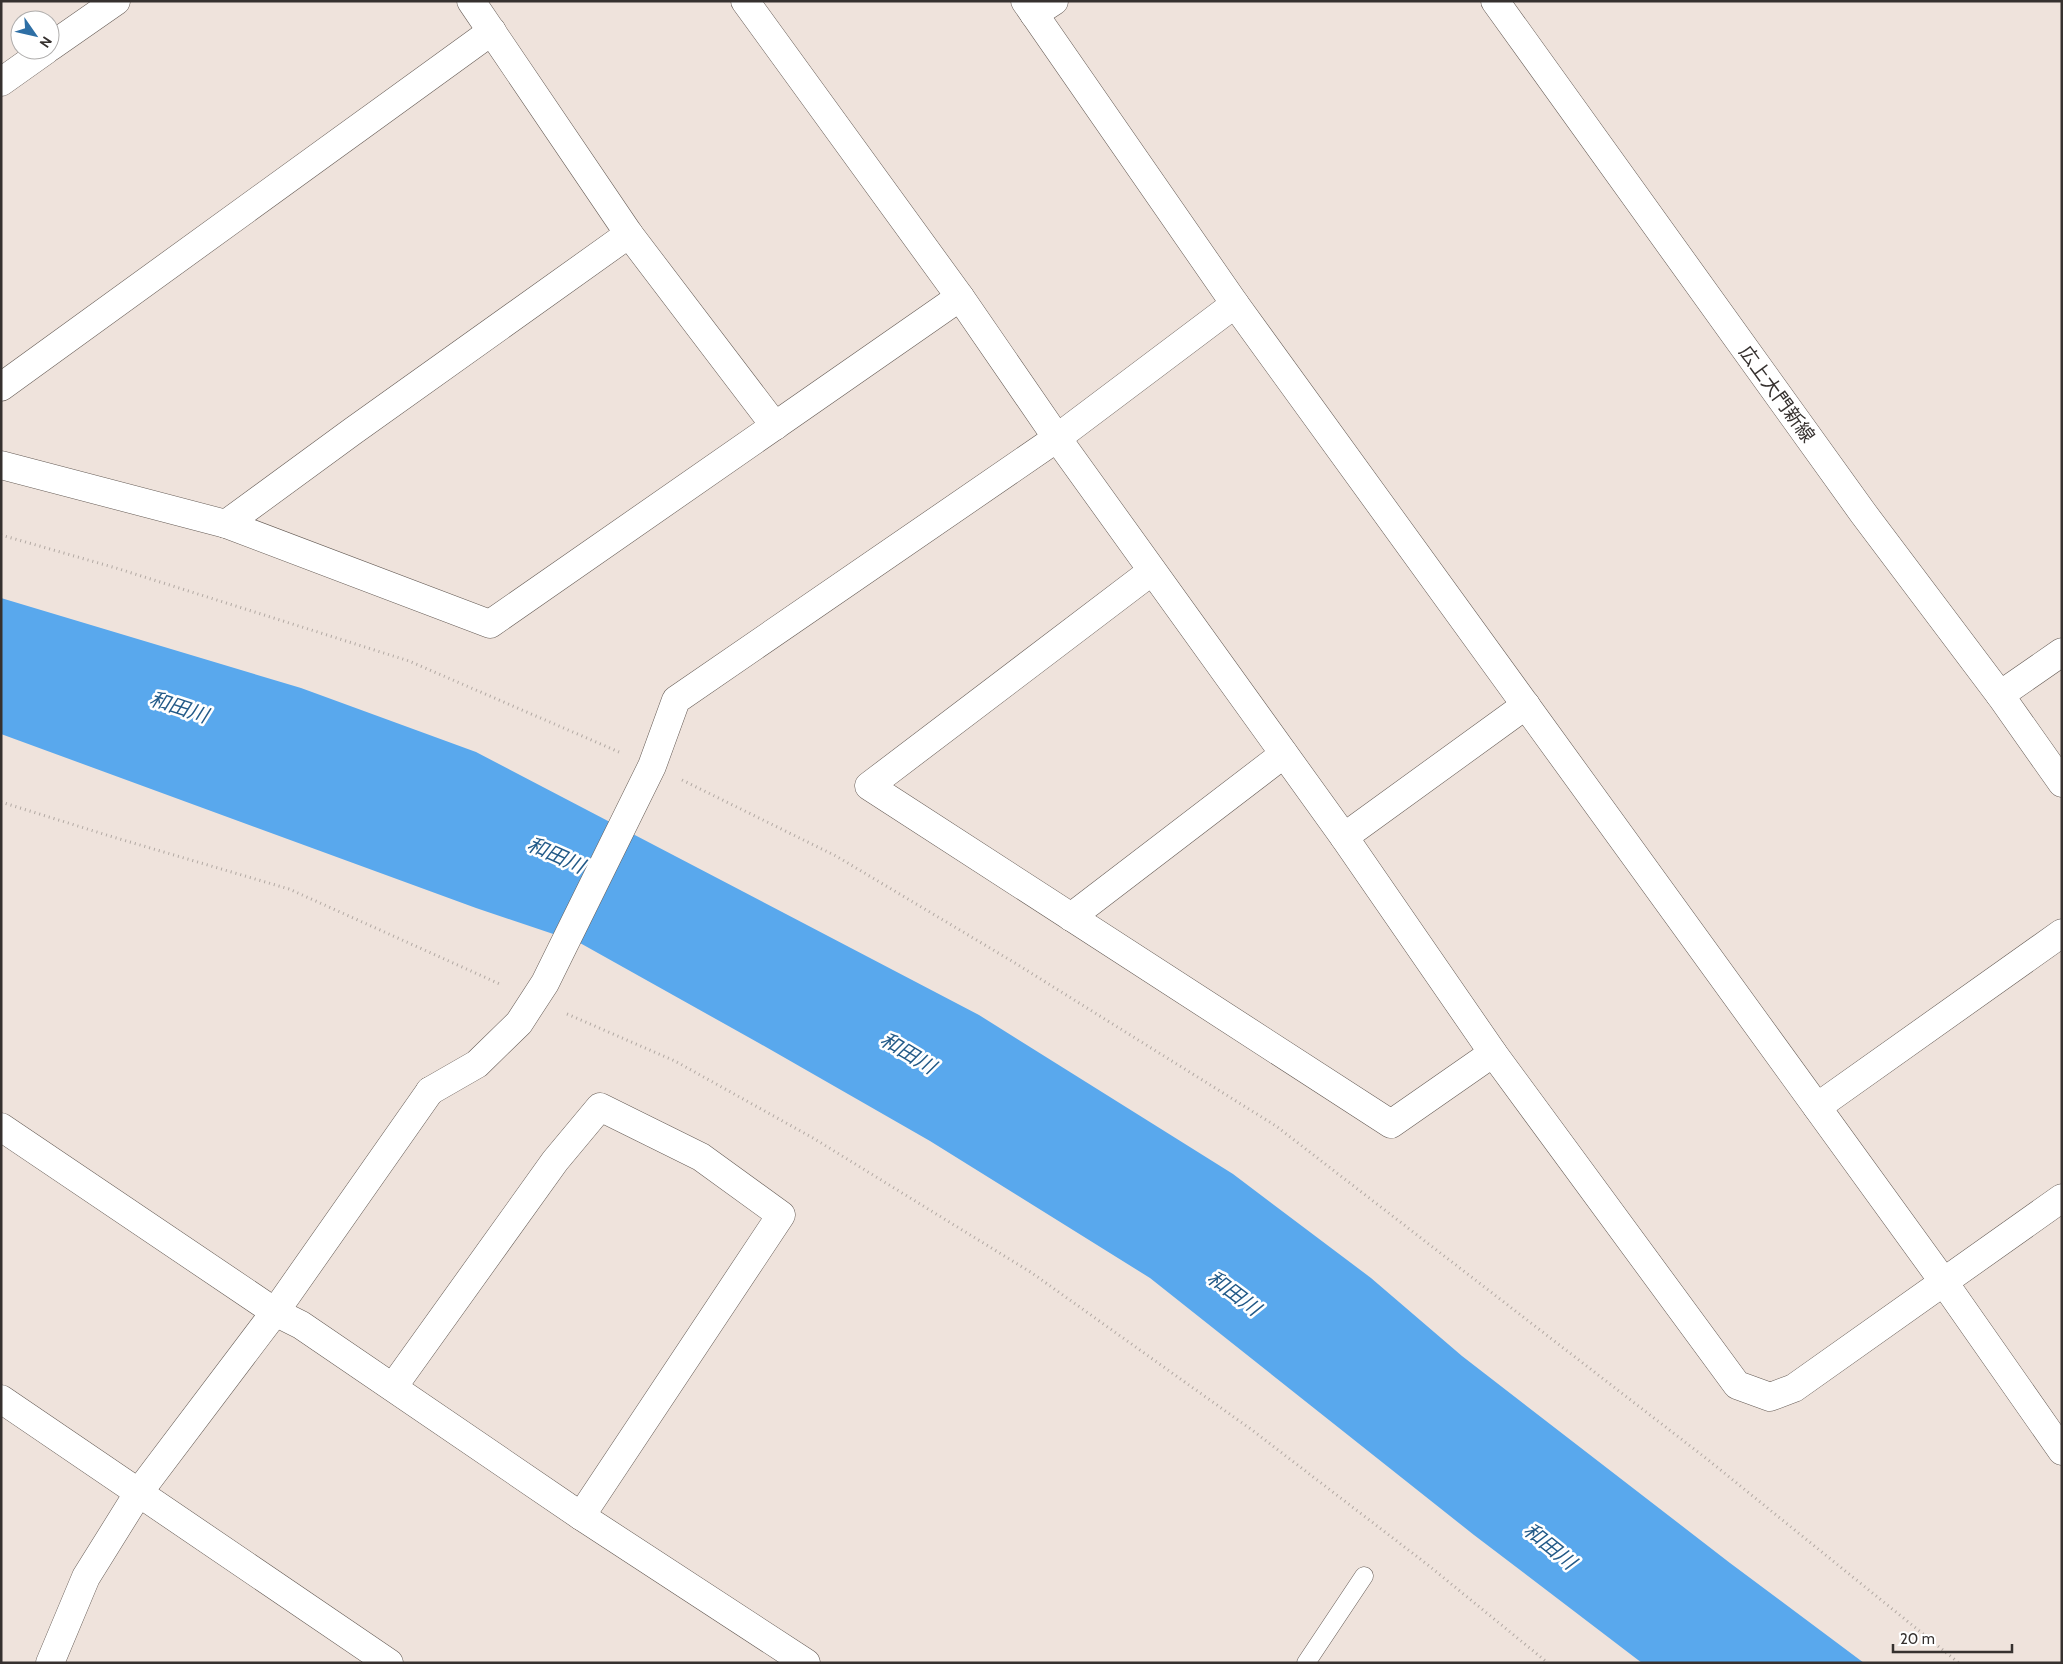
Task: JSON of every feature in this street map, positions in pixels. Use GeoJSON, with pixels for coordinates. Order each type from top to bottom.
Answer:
{"type":"FeatureCollection","features":[{"type":"Feature","properties":{"kind":"street"},"geometry":{"type":"LineString","coordinates":[[60,40],[116,1]]}},
{"type":"Feature","properties":{"kind":"street"},"geometry":{"type":"LineString","coordinates":[[470,1],[629,234],[775,426]]}},
{"type":"Feature","properties":{"kind":"street"},"geometry":{"type":"LineString","coordinates":[[745,1],[960,297],[1057,438],[1344,837],[1493,1053],[1737,1385],[1770,1397],[1794,1388],[2062,1198]]}},
{"type":"Feature","properties":{"kind":"street","name":"広上大門新線"},"geometry":{"type":"LineString","coordinates":[[1495,1],[1862,513],[2000,696],[2062,783]]}},
{"type":"Feature","properties":{"kind":"street"},"geometry":{"type":"LineString","coordinates":[[1038,5],[1235,304],[1944,1281],[2062,1451]]}},
{"type":"Feature","properties":{"kind":"street"},"geometry":{"type":"LineString","coordinates":[[1,387],[492,31]]}},
{"type":"Feature","properties":{"kind":"street"},"geometry":{"type":"LineString","coordinates":[[1,82],[32,60]]}},
{"type":"Feature","properties":{"kind":"street"},"geometry":{"type":"LineString","coordinates":[[226,524],[361,425],[629,234]]}},
{"type":"Feature","properties":{"kind":"street"},"geometry":{"type":"LineString","coordinates":[[1,465],[226,524],[490,624],[960,297]]}},
{"type":"Feature","properties":{"kind":"street"},"geometry":{"type":"LineString","coordinates":[[50,1663],[86,1577],[139,1492],[275,1312],[430,1091],[477,1064],[519,1023],[539,992],[652,766],[676,700],[1057,438],[1235,304]]}},
{"type":"Feature","properties":{"kind":"street"},"geometry":{"type":"LineString","coordinates":[[1152,571],[869,786],[1391,1124],[1493,1053]]}},
{"type":"Feature","properties":{"kind":"street"},"geometry":{"type":"LineString","coordinates":[[2000,696],[2062,652]]}},
{"type":"Feature","properties":{"kind":"street"},"geometry":{"type":"LineString","coordinates":[[1344,837],[1526,705]]}},
{"type":"Feature","properties":{"kind":"street"},"geometry":{"type":"LineString","coordinates":[[1071,917],[1284,754]]}},
{"type":"Feature","properties":{"kind":"street"},"geometry":{"type":"LineString","coordinates":[[1817,1107],[2062,933]]}},
{"type":"Feature","properties":{"kind":"street"},"geometry":{"type":"LineString","coordinates":[[393,1387],[555,1161],[600,1107],[701,1157],[781,1216],[581,1516]]}},
{"type":"Feature","properties":{"kind":"street"},"geometry":{"type":"LineString","coordinates":[[1,1126],[275,1312],[302,1325],[581,1516],[806,1663]]}},
{"type":"Feature","properties":{"kind":"street"},"geometry":{"type":"LineString","coordinates":[[1,1399],[389,1663]]}},
{"type":"Feature","properties":{"kind":"lane"},"geometry":{"type":"LineString","coordinates":[[1306,1663],[1364,1576]]}},
{"type":"Feature","properties":{"kind":"path"},"geometry":{"type":"LineString","coordinates":[[1,535],[116,568],[408,661],[652,766],[836,856],[1015,963],[1276,1126],[1707,1460],[1959,1663]]}},
{"type":"Feature","properties":{"kind":"path"},"geometry":{"type":"LineString","coordinates":[[1,802],[289,889],[539,992],[675,1061],[812,1138],[1032,1273],[1252,1430],[1428,1565],[1548,1663]]}},
{"type":"Feature","properties":{"kind":"water","name":"和田川"},"geometry":{"type":"Polygon","coordinates":[[[1,598],[301,688],[476,752],[979,1015],[1233,1174],[1371,1278],[1462,1356],[1730,1563],[1864,1663],[1642,1663],[1474,1535],[1150,1278],[930,1141],[757,1042],[580,943],[476,908],[1,734],[1,598]]]}}]}
